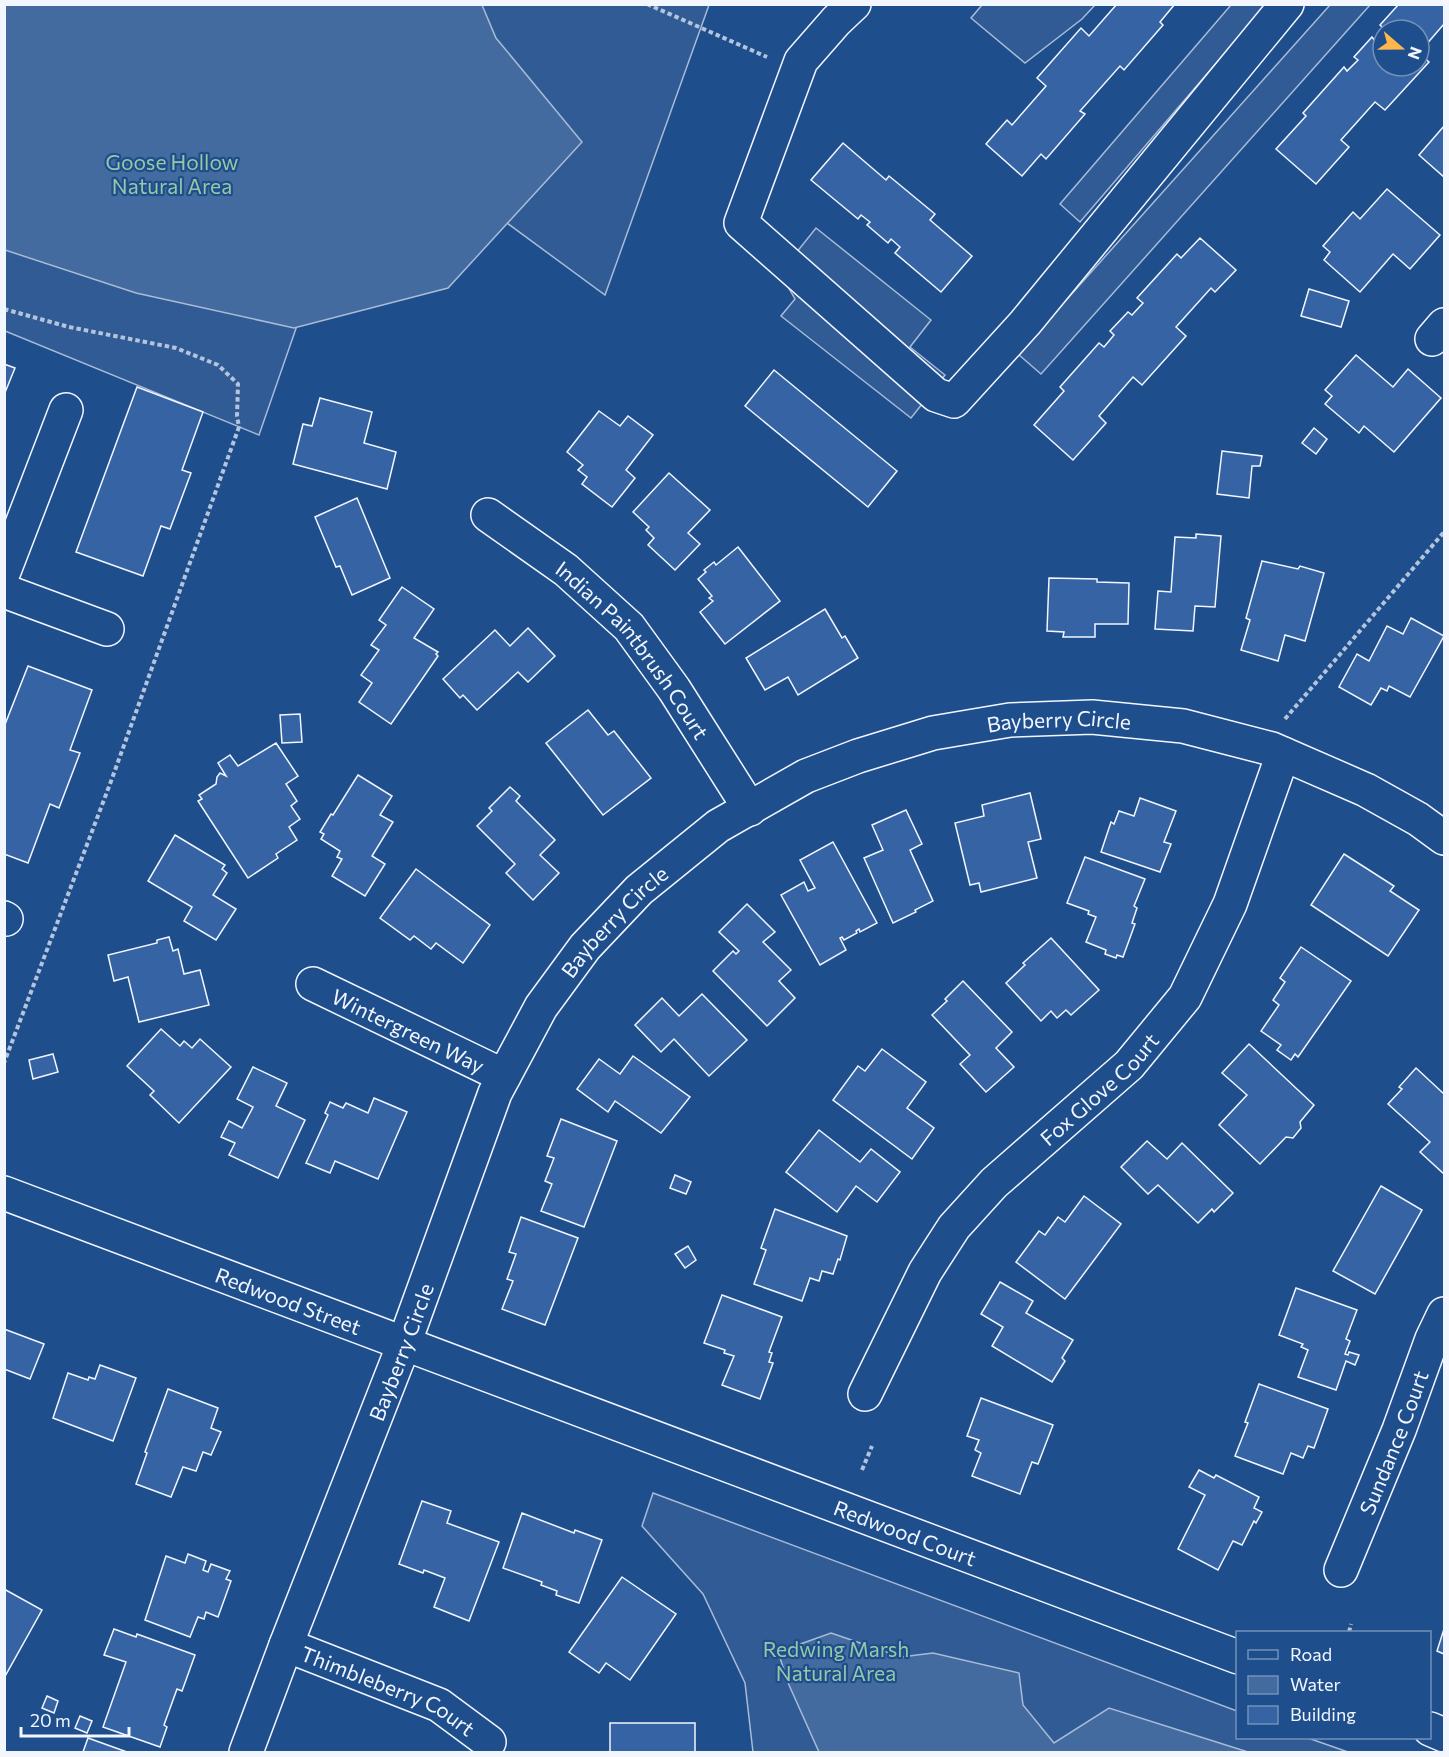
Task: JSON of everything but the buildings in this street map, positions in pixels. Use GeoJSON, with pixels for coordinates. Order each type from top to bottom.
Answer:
{"type":"FeatureCollection","features":[{"type":"Feature","properties":{"kind":"street"},"geometry":{"type":"LineString","coordinates":[[854,4],[801,61],[741,223],[936,395],[954,401],[1025,323],[1287,4]]}},
{"type":"Feature","properties":{"kind":"street"},"geometry":{"type":"LineString","coordinates":[[4,571],[66,410]]}},
{"type":"Feature","properties":{"kind":"street","name":"Indian Paintbrush Court"},"geometry":{"type":"LineString","coordinates":[[488,515],[566,570],[629,627],[674,689],[750,808]]}},
{"type":"Feature","properties":{"kind":"street"},"geometry":{"type":"LineString","coordinates":[[4,591],[107,629]]}},
{"type":"Feature","properties":{"kind":"street","name":"Bayberry Circle"},"geometry":{"type":"LineString","coordinates":[[246,1752],[285,1645],[404,1344],[495,1093],[541,1008],[585,947],[639,890],[718,826],[806,776],[858,756],[933,733],[1010,720],[1092,717],[1183,726],[1272,750],[1366,790],[1418,819],[1444,838]]}},
{"type":"Feature","properties":{"kind":"street","name":"Fox Glove Court"},"geometry":{"type":"LineString","coordinates":[[865,1394],[925,1272],[954,1227],[994,1183],[1129,1065],[1185,997],[1230,904],[1272,750]]}},
{"type":"Feature","properties":{"kind":"street","name":"Wintergreen Way"},"geometry":{"type":"LineString","coordinates":[[313,984],[504,1076]]}},
{"type":"Feature","properties":{"kind":"street","name":"Redwood Street"},"geometry":{"type":"LineString","coordinates":[[4,1193],[573,1408]]}},
{"type":"Feature","properties":{"kind":"street","name":"Sundance Court"},"geometry":{"type":"LineString","coordinates":[[1341,1570],[1399,1430],[1432,1339],[1444,1314]]}},
{"type":"Feature","properties":{"kind":"street","name":"Redwood Court"},"geometry":{"type":"LineString","coordinates":[[573,1408],[1236,1656]]}},
{"type":"Feature","properties":{"kind":"street","name":"Thimbleberry Court"},"geometry":{"type":"LineString","coordinates":[[285,1645],[439,1705],[489,1742]]}},
{"type":"Feature","properties":{"kind":"path"},"geometry":{"type":"LineString","coordinates":[[647,4],[773,59]]}},
{"type":"Feature","properties":{"kind":"path"},"geometry":{"type":"LineString","coordinates":[[4,309],[69,327],[176,348],[218,365],[238,384],[239,427],[110,784],[4,1063]]}},
{"type":"Feature","properties":{"kind":"path"},"geometry":{"type":"LineString","coordinates":[[1272,750],[1444,532]]}},
{"type":"Feature","properties":{"kind":"path"},"geometry":{"type":"LineString","coordinates":[[862,1470],[872,1446]]}},
{"type":"Feature","properties":{"kind":"path"},"geometry":{"type":"LineString","coordinates":[[1349,1631],[1352,1624]]}},
{"type":"Feature","properties":{"kind":"shaded area","name":"Goose Hollow Natural Area"},"geometry":{"type":"Polygon","coordinates":[[[4,5],[709,5],[605,295],[368,121],[259,435],[5,331],[4,5]]]}},
{"type":"Feature","properties":{"kind":"shaded area"},"geometry":{"type":"Polygon","coordinates":[[[982,5],[1095,5],[1082,19],[1025,63],[971,18],[982,5]]]}},
{"type":"Feature","properties":{"kind":"shaded area"},"geometry":{"type":"Polygon","coordinates":[[[1231,5],[1266,5],[1080,222],[1060,204],[1231,5]]]}},
{"type":"Feature","properties":{"kind":"shaded area"},"geometry":{"type":"Polygon","coordinates":[[[1330,5],[1370,5],[1041,374],[1018,354],[1330,5]]]}},
{"type":"Feature","properties":{"kind":"shaded area"},"geometry":{"type":"Polygon","coordinates":[[[816,228],[931,320],[910,347],[945,375],[911,418],[781,316],[795,299],[780,273],[816,228]]]}},
{"type":"Feature","properties":{"kind":"shaded area","name":"Redwing Marsh Natural Area"},"geometry":{"type":"Polygon","coordinates":[[[653,1493],[1236,1711],[1236,1739],[1311,1739],[1348,1752],[753,1752],[745,1683],[703,1594],[642,1526],[653,1493]]]}},
{"type":"Feature","properties":{"kind":"water","name":"Goose Hollow Natural Area"},"geometry":{"type":"Polygon","coordinates":[[[5,4],[482,5],[496,38],[582,142],[448,288],[294,328],[136,293],[5,250],[5,4]]]}},
{"type":"Feature","properties":{"kind":"water"},"geometry":{"type":"Polygon","coordinates":[[[831,1633],[901,1657],[933,1653],[1019,1673],[1023,1705],[1054,1743],[1109,1708],[1248,1752],[819,1752],[789,1685],[778,1652],[831,1633]]]}}]}
